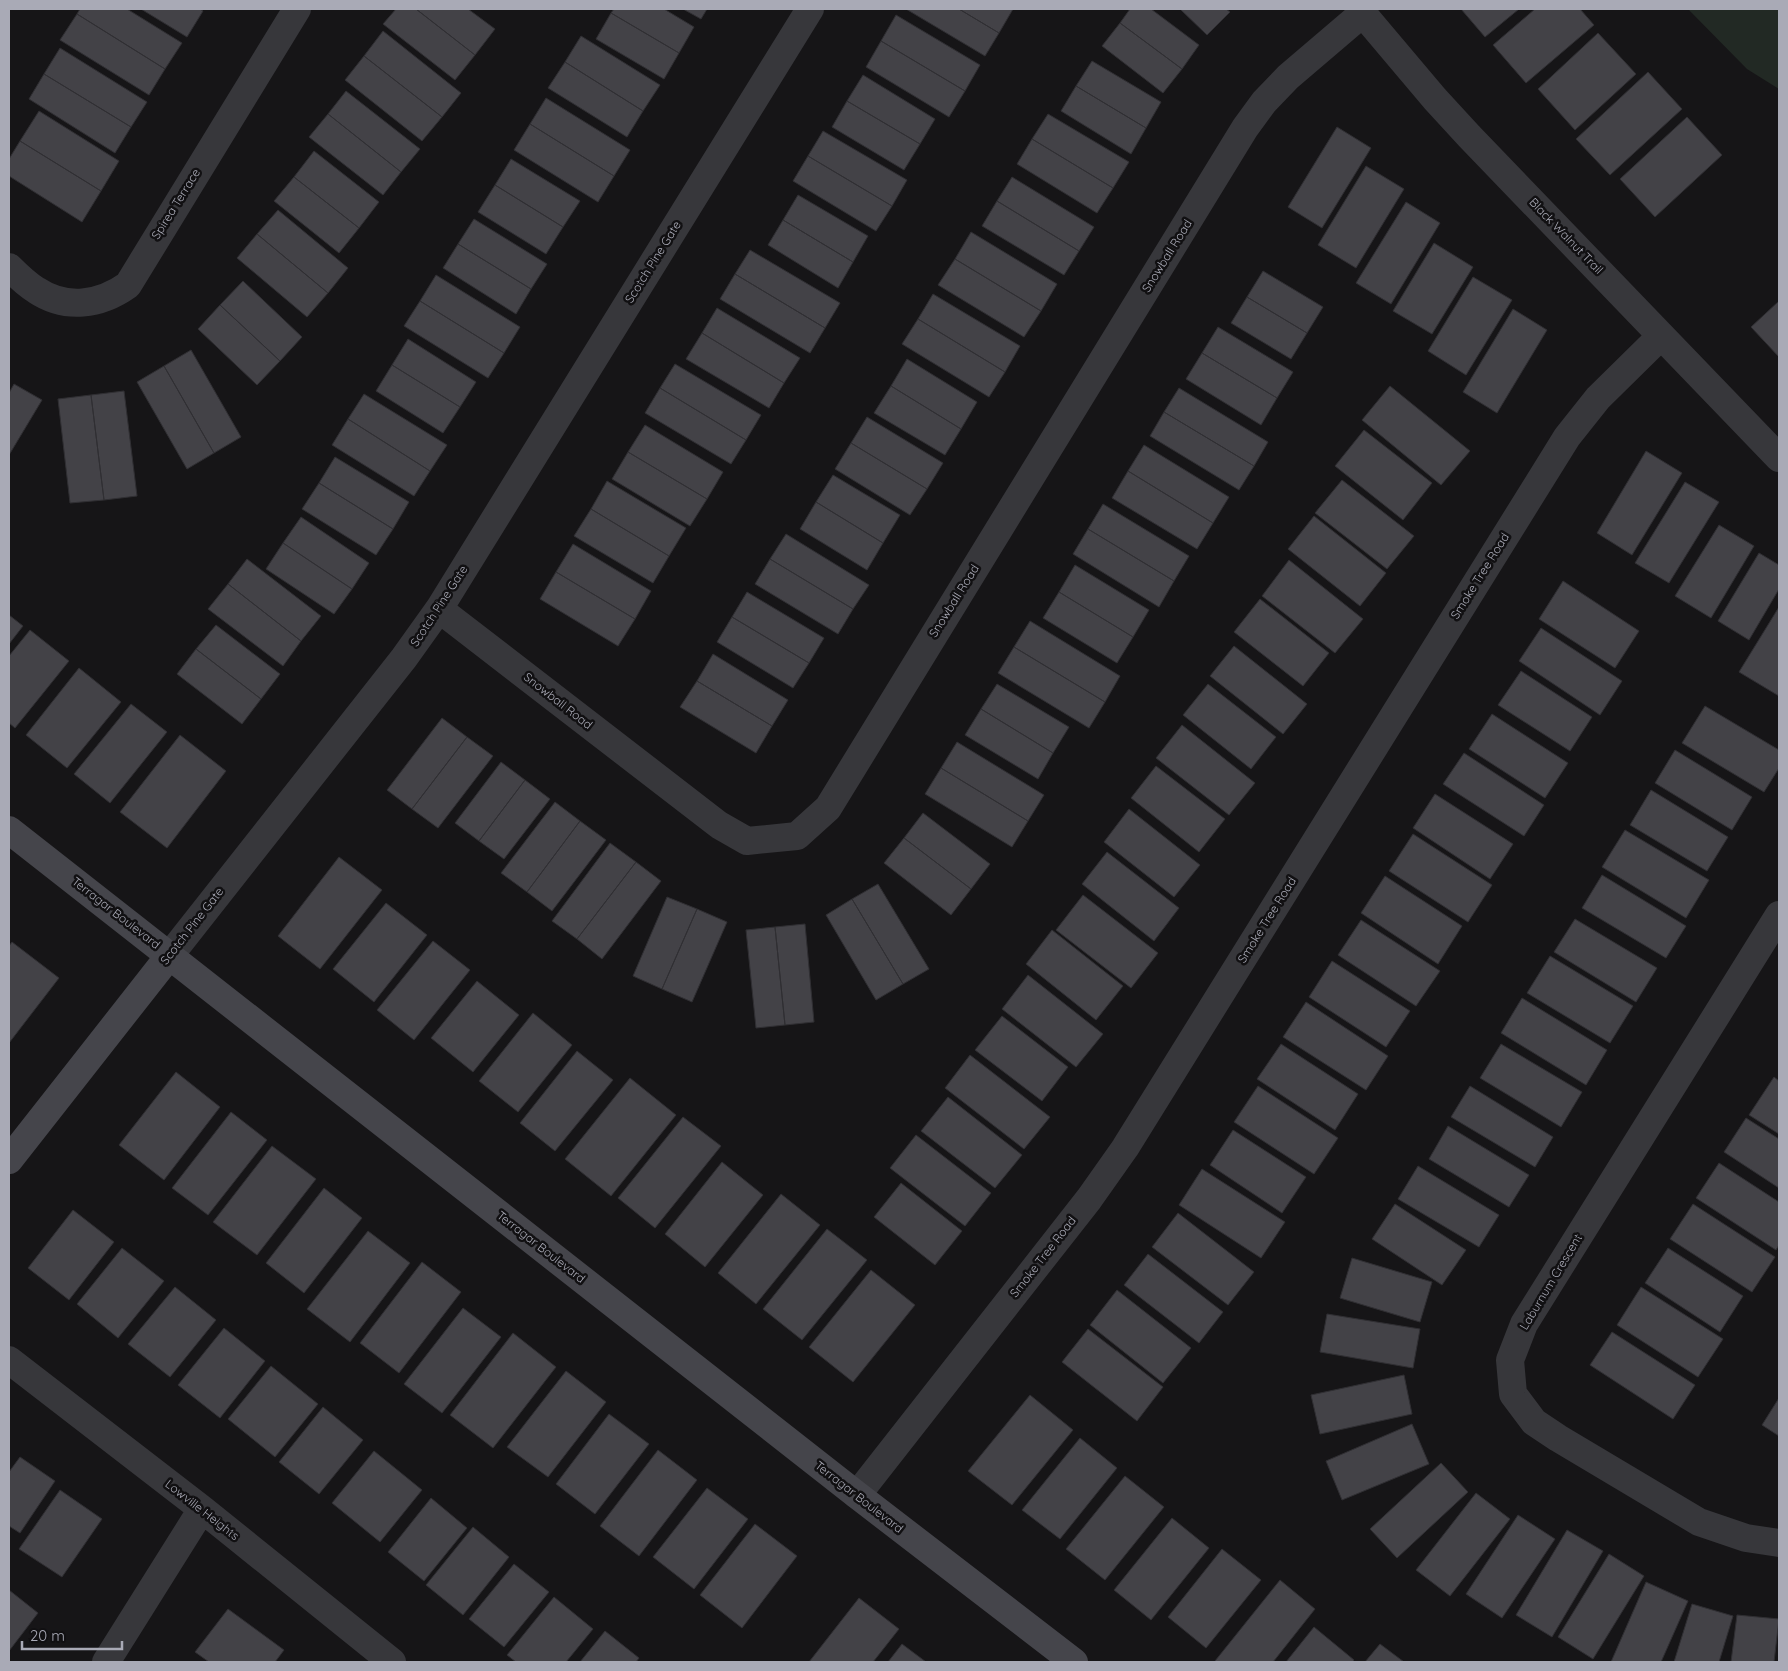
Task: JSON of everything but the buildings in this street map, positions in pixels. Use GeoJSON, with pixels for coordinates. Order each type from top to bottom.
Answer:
{"type":"FeatureCollection","features":[{"type":"Feature","properties":{"kind":"street","name":"Spirea Terrace"},"geometry":{"type":"LineString","coordinates":[[9,267],[36,291],[69,302],[84,304],[100,300],[114,295],[128,285],[297,9]]}},
{"type":"Feature","properties":{"kind":"street","name":"Scotch Pine Gate"},"geometry":{"type":"LineString","coordinates":[[9,1160],[404,658],[439,609],[810,9]]}},
{"type":"Feature","properties":{"kind":"street","name":"Snowball Road"},"geometry":{"type":"LineString","coordinates":[[439,609],[719,824],[747,841],[797,836],[828,808],[1245,128],[1264,102],[1288,77],[1361,11]]}},
{"type":"Feature","properties":{"kind":"street","name":"Black Walnut Trail"},"geometry":{"type":"LineString","coordinates":[[1361,11],[1434,99],[1779,458]]}},
{"type":"Feature","properties":{"kind":"street","name":"Smoke Tree Road"},"geometry":{"type":"LineString","coordinates":[[857,1495],[1089,1199],[1126,1148],[1567,437],[1598,398],[1661,336]]}},
{"type":"Feature","properties":{"kind":"street","name":"Terragar Boulevard"},"geometry":{"type":"LineString","coordinates":[[9,830],[857,1495],[1074,1662]]}},
{"type":"Feature","properties":{"kind":"street","name":"Laburnum Crescent"},"geometry":{"type":"LineString","coordinates":[[1779,915],[1524,1324],[1510,1360],[1513,1394],[1534,1422],[1699,1522],[1746,1538],[1779,1543]]}},
{"type":"Feature","properties":{"kind":"street","name":"Lowville Heights"},"geometry":{"type":"LineString","coordinates":[[9,1360],[202,1509],[392,1662]]}},
{"type":"Feature","properties":{"kind":"street"},"geometry":{"type":"LineString","coordinates":[[106,1662],[202,1509]]}},
{"type":"Feature","properties":{"kind":"shaded area"},"geometry":{"type":"Polygon","coordinates":[[[1688,9],[1779,9],[1779,89],[1747,69],[1688,9]]]}}]}
